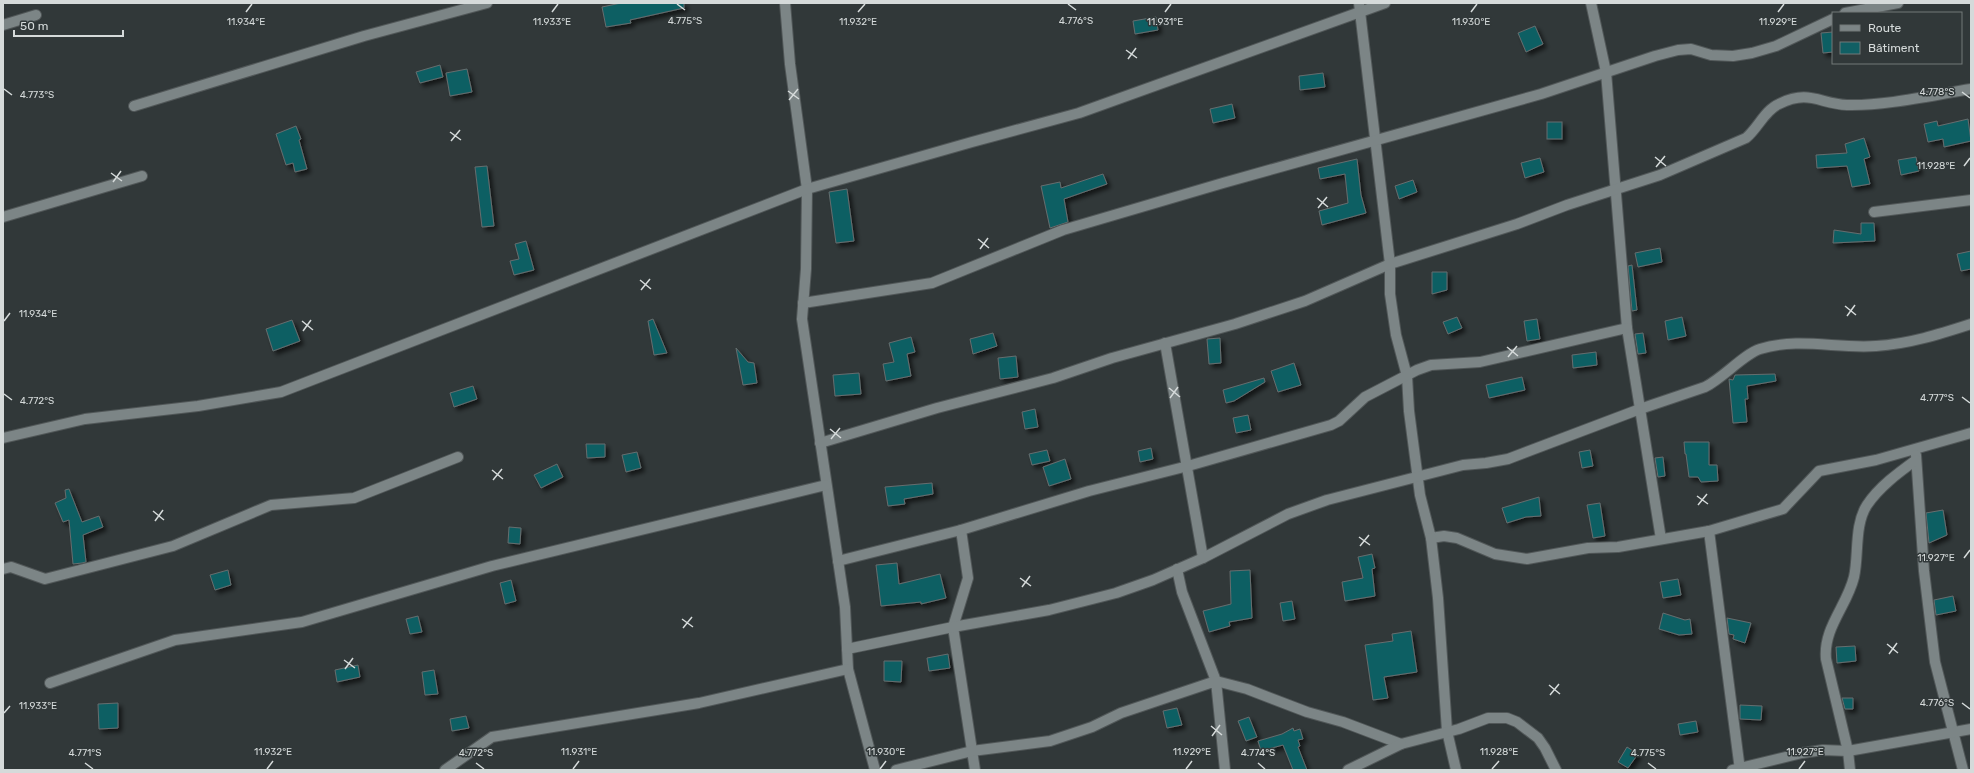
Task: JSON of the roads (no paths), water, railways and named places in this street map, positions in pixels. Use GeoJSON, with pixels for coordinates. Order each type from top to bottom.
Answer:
{"type":"FeatureCollection","features":[{"type":"Feature","properties":{"kind":"street"},"geometry":{"type":"LineString","coordinates":[[134,106],[364,36],[487,3]]}},
{"type":"Feature","properties":{"kind":"street"},"geometry":{"type":"LineString","coordinates":[[785,3],[790,64],[807,189],[806,269],[802,319],[844,606],[848,669],[876,770]]}},
{"type":"Feature","properties":{"kind":"street"},"geometry":{"type":"LineString","coordinates":[[3,438],[85,419],[198,406],[281,392],[807,189],[1079,113],[1360,7],[1385,3]]}},
{"type":"Feature","properties":{"kind":"street"},"geometry":{"type":"LineString","coordinates":[[1591,3],[1606,72],[1627,328],[1661,539]]}},
{"type":"Feature","properties":{"kind":"street"},"geometry":{"type":"LineString","coordinates":[[1850,12],[1898,3]]}},
{"type":"Feature","properties":{"kind":"street"},"geometry":{"type":"LineString","coordinates":[[1360,7],[1390,264],[1390,294],[1396,335],[1407,376],[1409,411],[1419,475],[1420,495],[1431,538],[1438,598],[1447,731],[1456,770]]}},
{"type":"Feature","properties":{"kind":"street"},"geometry":{"type":"LineString","coordinates":[[3,24],[36,15]]}},
{"type":"Feature","properties":{"kind":"street"},"geometry":{"type":"LineString","coordinates":[[803,302],[932,283],[1063,230],[1541,94],[1655,56],[1678,50],[1691,49],[1711,55],[1733,56],[1752,53],[1776,46],[1832,19]]}},
{"type":"Feature","properties":{"kind":"street"},"geometry":{"type":"LineString","coordinates":[[820,443],[937,408],[1053,378],[1112,358],[1235,324],[1305,301],[1390,264],[1660,175],[1746,138],[1755,131],[1773,107],[1781,103],[1808,96],[1847,105],[1876,103],[1971,88]]}},
{"type":"Feature","properties":{"kind":"street"},"geometry":{"type":"LineString","coordinates":[[3,217],[142,176]]}},
{"type":"Feature","properties":{"kind":"street"},"geometry":{"type":"LineString","coordinates":[[1874,212],[1971,200]]}},
{"type":"Feature","properties":{"kind":"street"},"geometry":{"type":"LineString","coordinates":[[847,649],[953,627],[1049,610],[1116,593],[1203,558],[1288,514],[1326,500],[1419,475],[1463,465],[1486,464],[1508,459],[1640,409],[1705,387],[1715,382],[1758,349],[1778,344],[1806,343],[1875,346],[1933,337],[1971,324]]}},
{"type":"Feature","properties":{"kind":"street"},"geometry":{"type":"LineString","coordinates":[[838,561],[961,530],[1089,491],[1188,466],[1331,424],[1339,421],[1365,397],[1431,365],[1480,362],[1627,328]]}},
{"type":"Feature","properties":{"kind":"street"},"geometry":{"type":"LineString","coordinates":[[1165,343],[1188,466],[1203,558]]}},
{"type":"Feature","properties":{"kind":"street"},"geometry":{"type":"LineString","coordinates":[[1431,538],[1444,536],[1457,538],[1495,554],[1527,559],[1588,548],[1618,547],[1709,531],[1783,509],[1814,474],[1819,471],[1876,460],[1971,433]]}},
{"type":"Feature","properties":{"kind":"street"},"geometry":{"type":"LineString","coordinates":[[1916,449],[1924,571],[1935,662],[1963,770]]}},
{"type":"Feature","properties":{"kind":"street"},"geometry":{"type":"LineString","coordinates":[[3,569],[11,567],[44,579],[173,546],[271,505],[354,498],[458,457]]}},
{"type":"Feature","properties":{"kind":"street"},"geometry":{"type":"LineString","coordinates":[[1850,770],[1848,751],[1826,659],[1825,646],[1828,633],[1854,578],[1861,520],[1866,506],[1876,493],[1895,475],[1916,460]]}},
{"type":"Feature","properties":{"kind":"street"},"geometry":{"type":"LineString","coordinates":[[50,683],[175,640],[302,622],[492,566],[826,485]]}},
{"type":"Feature","properties":{"kind":"street"},"geometry":{"type":"LineString","coordinates":[[961,530],[968,578],[953,627],[976,770]]}},
{"type":"Feature","properties":{"kind":"street"},"geometry":{"type":"LineString","coordinates":[[1709,531],[1738,769],[1802,753],[1823,750],[1848,751],[1953,731],[1971,729]]}},
{"type":"Feature","properties":{"kind":"street"},"geometry":{"type":"LineString","coordinates":[[1176,569],[1182,592],[1216,681],[1225,770]]}},
{"type":"Feature","properties":{"kind":"street"},"geometry":{"type":"LineString","coordinates":[[445,770],[492,737],[699,703],[848,669]]}},
{"type":"Feature","properties":{"kind":"street"},"geometry":{"type":"LineString","coordinates":[[896,770],[972,751],[1050,741],[1092,727],[1121,713],[1216,681],[1240,687],[1307,712],[1343,722],[1401,744]]}},
{"type":"Feature","properties":{"kind":"street"},"geometry":{"type":"LineString","coordinates":[[1348,770],[1401,744],[1459,729],[1488,718],[1507,718],[1517,722],[1538,738],[1546,748],[1556,770]]}}]}
